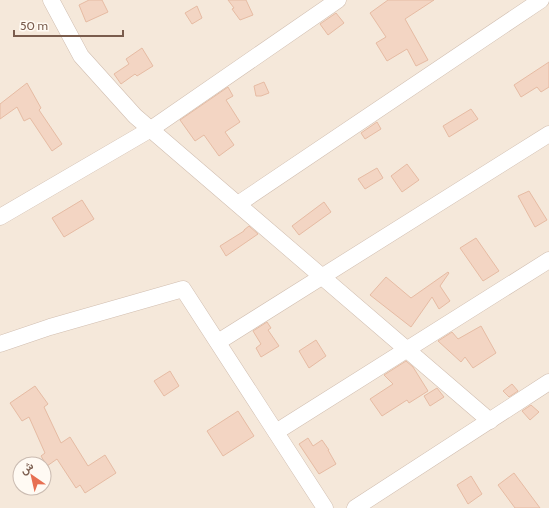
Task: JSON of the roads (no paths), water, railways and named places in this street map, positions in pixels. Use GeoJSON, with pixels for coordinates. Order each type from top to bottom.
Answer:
{"type":"FeatureCollection","features":[{"type":"Feature","properties":{"kind":"street"},"geometry":{"type":"LineString","coordinates":[[51,0],[81,56],[135,116],[490,420]]}},
{"type":"Feature","properties":{"kind":"street"},"geometry":{"type":"LineString","coordinates":[[0,217],[150,129],[338,0]]}},
{"type":"Feature","properties":{"kind":"street"},"geometry":{"type":"LineString","coordinates":[[238,204],[542,0]]}},
{"type":"Feature","properties":{"kind":"street"},"geometry":{"type":"LineString","coordinates":[[218,342],[549,134]]}},
{"type":"Feature","properties":{"kind":"street"},"geometry":{"type":"LineString","coordinates":[[276,432],[549,260]]}},
{"type":"Feature","properties":{"kind":"street"},"geometry":{"type":"LineString","coordinates":[[0,344],[183,289],[325,508]]}},
{"type":"Feature","properties":{"kind":"street"},"geometry":{"type":"LineString","coordinates":[[355,508],[549,382]]}}]}
